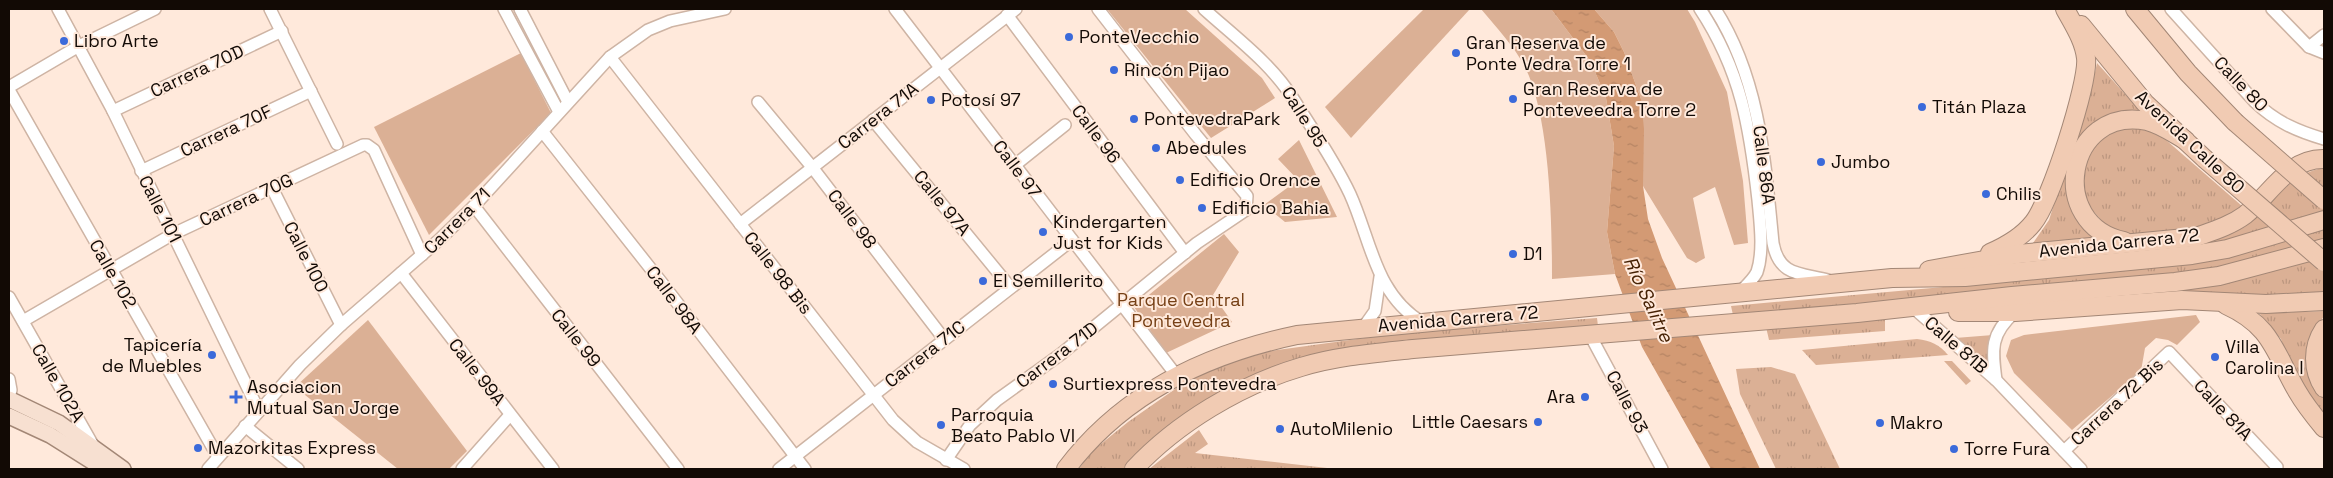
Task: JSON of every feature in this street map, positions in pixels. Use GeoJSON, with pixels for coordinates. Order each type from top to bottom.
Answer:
{"type":"FeatureCollection","features":[{"type":"Feature","properties":{"kind":"highway","name":"Avenida Calle 80"},"geometry":{"type":"LineString","coordinates":[[2067,9],[2129,85],[2184,140],[2324,262]]}},
{"type":"Feature","properties":{"kind":"highway"},"geometry":{"type":"LineString","coordinates":[[1965,262],[1985,256],[2013,242],[2034,222],[2047,200],[2086,70],[2084,47],[2067,9]]}},
{"type":"Feature","properties":{"kind":"highway"},"geometry":{"type":"LineString","coordinates":[[2135,9],[2188,73],[2235,122],[2324,200]]}},
{"type":"Feature","properties":{"kind":"highway"},"geometry":{"type":"LineString","coordinates":[[2132,243],[2106,235],[2088,220],[2082,212],[2075,192],[2074,177],[2076,161],[2083,146],[2097,131],[2113,122],[2134,119],[2149,122],[2184,140]]}},
{"type":"Feature","properties":{"kind":"highway","name":"Avenida Carrera 72"},"geometry":{"type":"LineString","coordinates":[[1892,278],[1965,262],[2018,254],[2177,240],[2221,229],[2245,215],[2290,170],[2311,161],[2324,159]]}},
{"type":"Feature","properties":{"kind":"highway","name":"Avenida Carrera 72"},"geometry":{"type":"LineString","coordinates":[[1066,469],[1077,454],[1110,420],[1176,375],[1230,352],[1262,342],[1298,335],[1363,328],[1740,292],[1892,278],[1965,277],[2211,253],[2324,220]]}},
{"type":"Feature","properties":{"kind":"highway","name":"Avenida Carrera 72"},"geometry":{"type":"LineString","coordinates":[[1134,469],[1152,451],[1214,407],[1275,375],[1301,366],[1344,357],[1885,310],[2198,279],[2264,266],[2324,248]]}},
{"type":"Feature","properties":{"kind":"highway","name":"Avenida Carrera 72"},"geometry":{"type":"LineString","coordinates":[[1885,310],[2015,312],[2164,300],[2203,300],[2266,304],[2324,301]]}},
{"type":"Feature","properties":{"kind":"highway"},"geometry":{"type":"LineString","coordinates":[[2203,300],[2225,305],[2242,312],[2258,326],[2271,340],[2296,389],[2324,428]]}},
{"type":"Feature","properties":{"kind":"highway"},"geometry":{"type":"LineString","coordinates":[[2324,329],[2316,347],[2314,360],[2316,372],[2324,388]]}},
{"type":"Feature","properties":{"kind":"main road"},"geometry":{"type":"LineString","coordinates":[[9,398],[59,423],[124,469]]}},
{"type":"Feature","properties":{"kind":"main road"},"geometry":{"type":"LineString","coordinates":[[9,416],[50,435],[106,469]]}},
{"type":"Feature","properties":{"kind":"street","name":"Calle 101"},"geometry":{"type":"LineString","coordinates":[[58,9],[113,111],[259,410]]}},
{"type":"Feature","properties":{"kind":"street"},"geometry":{"type":"LineString","coordinates":[[9,89],[79,46],[155,9]]}},
{"type":"Feature","properties":{"kind":"street"},"geometry":{"type":"LineString","coordinates":[[270,9],[337,144]]}},
{"type":"Feature","properties":{"kind":"street"},"geometry":{"type":"LineString","coordinates":[[504,9],[558,112]]}},
{"type":"Feature","properties":{"kind":"street"},"geometry":{"type":"LineString","coordinates":[[520,9],[568,102]]}},
{"type":"Feature","properties":{"kind":"street","name":"Carrera 71"},"geometry":{"type":"LineString","coordinates":[[208,469],[300,365],[341,325],[422,255],[474,206],[610,57],[648,30],[670,21],[720,9]]}},
{"type":"Feature","properties":{"kind":"street","name":"Calle 97"},"geometry":{"type":"LineString","coordinates":[[895,9],[1176,375]]}},
{"type":"Feature","properties":{"kind":"street","name":"Carrera 71D"},"geometry":{"type":"LineString","coordinates":[[946,460],[970,425],[996,400],[1061,354],[1185,253],[1245,212],[1248,204],[1246,196],[1098,9]]}},
{"type":"Feature","properties":{"kind":"street","name":"Calle 95"},"geometry":{"type":"LineString","coordinates":[[1204,9],[1278,77],[1293,98],[1350,194],[1380,277],[1402,308],[1423,323]]}},
{"type":"Feature","properties":{"kind":"street","name":"Calle 86A"},"geometry":{"type":"LineString","coordinates":[[1700,9],[1717,37],[1734,75],[1751,139],[1759,216],[1760,256],[1756,274],[1740,292]]}},
{"type":"Feature","properties":{"kind":"street","name":"Calle 86A"},"geometry":{"type":"LineString","coordinates":[[1715,9],[1740,55],[1759,123],[1773,243],[1777,260],[1788,269],[1841,283]]}},
{"type":"Feature","properties":{"kind":"street"},"geometry":{"type":"LineString","coordinates":[[2144,9],[2157,37]]}},
{"type":"Feature","properties":{"kind":"street","name":"Calle 80"},"geometry":{"type":"LineString","coordinates":[[2171,9],[2268,114],[2283,124],[2324,139]]}},
{"type":"Feature","properties":{"kind":"street"},"geometry":{"type":"LineString","coordinates":[[2272,9],[2310,48],[2324,53]]}},
{"type":"Feature","properties":{"kind":"street","name":"Carrera 71A"},"geometry":{"type":"LineString","coordinates":[[740,224],[1011,12]]}},
{"type":"Feature","properties":{"kind":"street","name":"Calle 96"},"geometry":{"type":"LineString","coordinates":[[1011,12],[1185,253]]}},
{"type":"Feature","properties":{"kind":"street","name":"Carrera 70D"},"geometry":{"type":"LineString","coordinates":[[113,111],[282,31]]}},
{"type":"Feature","properties":{"kind":"street"},"geometry":{"type":"LineString","coordinates":[[2310,48],[2324,35]]}},
{"type":"Feature","properties":{"kind":"street","name":"Calle 98 Bis"},"geometry":{"type":"LineString","coordinates":[[610,57],[893,420],[917,442],[964,469]]}},
{"type":"Feature","properties":{"kind":"street","name":"Calle 102"},"geometry":{"type":"LineString","coordinates":[[9,89],[218,457]]}},
{"type":"Feature","properties":{"kind":"street","name":"Carrera 70F"},"geometry":{"type":"LineString","coordinates":[[141,171],[311,91]]}},
{"type":"Feature","properties":{"kind":"street","name":"Calle 98"},"geometry":{"type":"LineString","coordinates":[[758,102],[812,167],[944,339]]}},
{"type":"Feature","properties":{"kind":"street","name":"Calle 97A"},"geometry":{"type":"LineString","coordinates":[[873,120],[1010,287]]}},
{"type":"Feature","properties":{"kind":"street"},"geometry":{"type":"LineString","coordinates":[[1015,165],[1065,125]]}},
{"type":"Feature","properties":{"kind":"street","name":"Calle 98A"},"geometry":{"type":"LineString","coordinates":[[542,131],[662,283],[794,458],[805,469]]}},
{"type":"Feature","properties":{"kind":"street","name":"Carrera 70G"},"geometry":{"type":"LineString","coordinates":[[22,321],[173,234],[359,145],[367,145],[374,150],[422,255]]}},
{"type":"Feature","properties":{"kind":"street","name":"Calle 100"},"geometry":{"type":"LineString","coordinates":[[272,188],[341,325]]}},
{"type":"Feature","properties":{"kind":"street","name":"Calle 99"},"geometry":{"type":"LineString","coordinates":[[474,206],[678,469]]}},
{"type":"Feature","properties":{"kind":"street","name":"Carrera 71C"},"geometry":{"type":"LineString","coordinates":[[779,469],[1072,240]]}},
{"type":"Feature","properties":{"kind":"street","name":"Calle 99A"},"geometry":{"type":"LineString","coordinates":[[401,273],[553,469]]}},
{"type":"Feature","properties":{"kind":"street","name":"Calle 95"},"geometry":{"type":"LineString","coordinates":[[1363,328],[1375,311],[1380,277]]}},
{"type":"Feature","properties":{"kind":"street","name":"Calle 102A"},"geometry":{"type":"LineString","coordinates":[[9,296],[106,469]]}},
{"type":"Feature","properties":{"kind":"street","name":"Calle 81B"},"geometry":{"type":"LineString","coordinates":[[1917,311],[1996,380],[2081,469]]}},
{"type":"Feature","properties":{"kind":"street","name":"Calle 81B"},"geometry":{"type":"LineString","coordinates":[[1996,380],[1993,352],[1994,340],[1999,328],[2015,312]]}},
{"type":"Feature","properties":{"kind":"street","name":"Calle 93"},"geometry":{"type":"LineString","coordinates":[[1590,335],[1662,469]]}},
{"type":"Feature","properties":{"kind":"street","name":"Carrera 72 Bis"},"geometry":{"type":"LineString","coordinates":[[2064,451],[2169,352]]}},
{"type":"Feature","properties":{"kind":"street","name":"Calle 81A"},"geometry":{"type":"LineString","coordinates":[[2169,352],[2277,467]]}},
{"type":"Feature","properties":{"kind":"street"},"geometry":{"type":"LineString","coordinates":[[9,380],[11,384],[9,398]]}},
{"type":"Feature","properties":{"kind":"street"},"geometry":{"type":"LineString","coordinates":[[462,469],[510,416]]}},
{"type":"Feature","properties":{"kind":"street"},"geometry":{"type":"LineString","coordinates":[[245,426],[298,469]]}},
{"type":"Feature","properties":{"kind":"green space"},"geometry":{"type":"Polygon","coordinates":[[[1107,9],[1185,9],[1262,78],[1275,98],[1211,138],[1107,9]]]}},
{"type":"Feature","properties":{"kind":"green space"},"geometry":{"type":"Polygon","coordinates":[[[1424,9],[1470,9],[1351,138],[1325,107],[1424,9]]]}},
{"type":"Feature","properties":{"kind":"green space"},"geometry":{"type":"Polygon","coordinates":[[[1481,9],[1551,9],[1591,62],[1606,98],[1614,146],[1607,232],[1615,274],[1552,279],[1548,170],[1540,113],[1525,67],[1516,52],[1481,9]]]}},
{"type":"Feature","properties":{"kind":"green space"},"geometry":{"type":"Polygon","coordinates":[[[1594,9],[1687,9],[1695,22],[1727,92],[1743,181],[1748,243],[1734,245],[1715,187],[1693,198],[1705,258],[1696,263],[1687,258],[1643,186],[1641,99],[1624,52],[1614,32],[1594,9]]]}},
{"type":"Feature","properties":{"kind":"green space"},"geometry":{"type":"Polygon","coordinates":[[[521,53],[551,113],[429,235],[374,127],[521,53]]]}},
{"type":"Feature","properties":{"kind":"green space"},"geometry":{"type":"Polygon","coordinates":[[[2097,63],[2143,114],[2121,113],[2108,117],[2078,139],[2072,158],[2102,240],[2031,246],[2049,220],[2091,91],[2097,63]]]}},
{"type":"Feature","properties":{"kind":"green space"},"geometry":{"type":"Polygon","coordinates":[[[2134,124],[2158,133],[2242,206],[2210,227],[2145,237],[2112,232],[2082,199],[2081,164],[2102,132],[2134,124]]]}},
{"type":"Feature","properties":{"kind":"green space"},"geometry":{"type":"Polygon","coordinates":[[[1299,140],[1337,217],[1285,222],[1264,205],[1298,180],[1278,159],[1299,140]]]}},
{"type":"Feature","properties":{"kind":"green space"},"geometry":{"type":"Polygon","coordinates":[[[2324,168],[2324,212],[2218,245],[1962,269],[2228,234],[2254,219],[2285,188],[2297,179],[2309,172],[2324,168]]]}},
{"type":"Feature","properties":{"kind":"green space"},"geometry":{"type":"Polygon","coordinates":[[[2324,227],[2324,240],[2209,270],[2037,289],[1733,315],[1731,306],[1977,284],[2324,227]]]}},
{"type":"Feature","properties":{"kind":"green space","name":"Parque Central Pontevedra"},"geometry":{"type":"Polygon","coordinates":[[[1224,234],[1239,252],[1213,295],[1232,322],[1166,353],[1134,307],[1224,234]]]}},
{"type":"Feature","properties":{"kind":"green space"},"geometry":{"type":"Polygon","coordinates":[[[2324,257],[2324,294],[2046,303],[2248,277],[2324,257]]]}},
{"type":"Feature","properties":{"kind":"green space"},"geometry":{"type":"Polygon","coordinates":[[[2324,311],[2324,316],[2314,332],[2319,393],[2324,399],[2324,421],[2290,366],[2281,339],[2259,313],[2324,311]]]}},
{"type":"Feature","properties":{"kind":"green space"},"geometry":{"type":"Polygon","coordinates":[[[2196,315],[2200,322],[2177,345],[2168,340],[2156,338],[2145,348],[2141,371],[2072,430],[2014,373],[2006,356],[2011,340],[2024,335],[2196,315]]]}},
{"type":"Feature","properties":{"kind":"green space"},"geometry":{"type":"Polygon","coordinates":[[[1597,318],[1598,326],[1396,343],[1233,387],[1196,406],[1154,438],[1123,469],[1079,469],[1091,452],[1128,422],[1178,387],[1219,366],[1270,351],[1401,333],[1597,318]]]}},
{"type":"Feature","properties":{"kind":"green space"},"geometry":{"type":"Polygon","coordinates":[[[1885,319],[1885,331],[1769,340],[1766,327],[1885,319]]]}},
{"type":"Feature","properties":{"kind":"green space"},"geometry":{"type":"Polygon","coordinates":[[[368,320],[467,451],[449,469],[398,469],[295,387],[368,320]]]}},
{"type":"Feature","properties":{"kind":"green space"},"geometry":{"type":"Polygon","coordinates":[[[1993,335],[1991,371],[1955,338],[1993,335]]]}},
{"type":"Feature","properties":{"kind":"green space"},"geometry":{"type":"Polygon","coordinates":[[[1917,339],[1934,344],[1948,355],[1816,365],[1802,350],[1917,339]]]}},
{"type":"Feature","properties":{"kind":"green space"},"geometry":{"type":"Polygon","coordinates":[[[1944,361],[1952,361],[1971,381],[1966,385],[1944,361]]]}},
{"type":"Feature","properties":{"kind":"green space"},"geometry":{"type":"Polygon","coordinates":[[[1771,367],[1795,374],[1840,469],[1776,469],[1740,394],[1736,369],[1771,367]]]}},
{"type":"Feature","properties":{"kind":"green space"},"geometry":{"type":"Polygon","coordinates":[[[1199,430],[1208,444],[1195,453],[1336,469],[1149,469],[1199,430]]]}},
{"type":"Feature","properties":{"kind":"water","name":"Río Salitre"},"geometry":{"type":"Polygon","coordinates":[[[1551,9],[1594,9],[1614,32],[1624,52],[1641,99],[1644,129],[1643,186],[1648,219],[1662,258],[1760,469],[1711,469],[1642,347],[1615,274],[1607,232],[1614,146],[1606,98],[1591,62],[1551,9]]]}},
{"type":"Feature","properties":{"kind":"place","name":"PonteVecchio"},"geometry":{"type":"Point","coordinates":[1069,37]}},
{"type":"Feature","properties":{"kind":"place","name":"Libro Arte"},"geometry":{"type":"Point","coordinates":[64,41]}},
{"type":"Feature","properties":{"kind":"place","name":"Gran Reserva de Ponte Vedra Torre 1"},"geometry":{"type":"Point","coordinates":[1456,53]}},
{"type":"Feature","properties":{"kind":"place","name":"Rincón Pijao"},"geometry":{"type":"Point","coordinates":[1114,70]}},
{"type":"Feature","properties":{"kind":"place","name":"Gran Reserva de Ponteveedra Torre 2"},"geometry":{"type":"Point","coordinates":[1513,99]}},
{"type":"Feature","properties":{"kind":"place","name":"Potosí 97"},"geometry":{"type":"Point","coordinates":[931,100]}},
{"type":"Feature","properties":{"kind":"place","name":"Titán Plaza"},"geometry":{"type":"Point","coordinates":[1922,107]}},
{"type":"Feature","properties":{"kind":"place","name":"PontevedraPark"},"geometry":{"type":"Point","coordinates":[1134,119]}},
{"type":"Feature","properties":{"kind":"place","name":"Abedules"},"geometry":{"type":"Point","coordinates":[1156,148]}},
{"type":"Feature","properties":{"kind":"place","name":"Jumbo"},"geometry":{"type":"Point","coordinates":[1821,162]}},
{"type":"Feature","properties":{"kind":"place","name":"Edificio Orence"},"geometry":{"type":"Point","coordinates":[1180,180]}},
{"type":"Feature","properties":{"kind":"place","name":"Chilis"},"geometry":{"type":"Point","coordinates":[1986,194]}},
{"type":"Feature","properties":{"kind":"place","name":"Edificio Bahia"},"geometry":{"type":"Point","coordinates":[1202,208]}},
{"type":"Feature","properties":{"kind":"place","name":"Kindergarten Just for Kids"},"geometry":{"type":"Point","coordinates":[1043,232]}},
{"type":"Feature","properties":{"kind":"place","name":"D1"},"geometry":{"type":"Point","coordinates":[1513,254]}},
{"type":"Feature","properties":{"kind":"place","name":"El Semillerito"},"geometry":{"type":"Point","coordinates":[983,281]}},
{"type":"Feature","properties":{"kind":"place","name":"Tapicería de Muebles"},"geometry":{"type":"Point","coordinates":[212,355]}},
{"type":"Feature","properties":{"kind":"place","name":"Villa Carolina I"},"geometry":{"type":"Point","coordinates":[2215,357]}},
{"type":"Feature","properties":{"kind":"place","name":"Surtiexpress Pontevedra"},"geometry":{"type":"Point","coordinates":[1053,384]}},
{"type":"Feature","properties":{"kind":"place","name":"Asociacion Mutual San Jorge"},"geometry":{"type":"Point","coordinates":[236,397]}},
{"type":"Feature","properties":{"kind":"place","name":"Ara"},"geometry":{"type":"Point","coordinates":[1585,397]}},
{"type":"Feature","properties":{"kind":"place","name":"Little Caesars"},"geometry":{"type":"Point","coordinates":[1538,422]}},
{"type":"Feature","properties":{"kind":"place","name":"Makro"},"geometry":{"type":"Point","coordinates":[1880,423]}},
{"type":"Feature","properties":{"kind":"place","name":"Parroquia Beato Pablo VI"},"geometry":{"type":"Point","coordinates":[941,425]}},
{"type":"Feature","properties":{"kind":"place","name":"AutoMilenio"},"geometry":{"type":"Point","coordinates":[1280,429]}},
{"type":"Feature","properties":{"kind":"place","name":"Mazorkitas Express"},"geometry":{"type":"Point","coordinates":[198,448]}},
{"type":"Feature","properties":{"kind":"place","name":"Torre Fura"},"geometry":{"type":"Point","coordinates":[1954,449]}}]}
